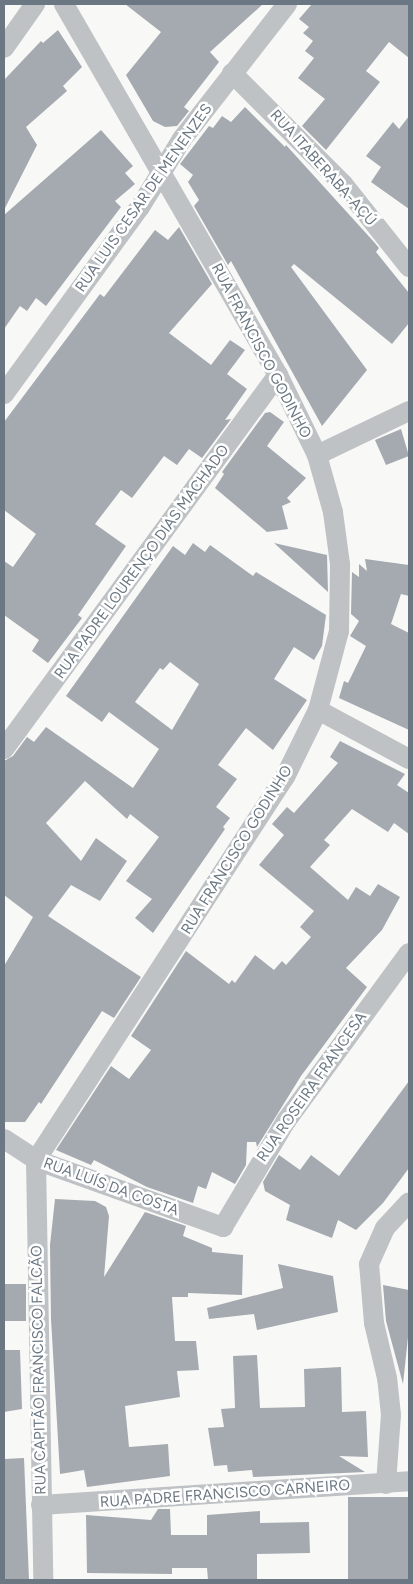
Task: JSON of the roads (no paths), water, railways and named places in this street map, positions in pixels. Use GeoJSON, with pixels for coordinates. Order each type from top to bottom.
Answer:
{"type":"FeatureCollection","features":[{"type":"Feature","properties":{"kind":"street"},"geometry":{"type":"LineString","coordinates":[[4,48],[35,4]]}},
{"type":"Feature","properties":{"kind":"street","name":"RUA FRANCISCO GODINHO"},"geometry":{"type":"LineString","coordinates":[[36,1160],[285,777],[318,710],[339,631],[340,564],[333,512],[317,455],[278,376],[64,4]]}},
{"type":"Feature","properties":{"kind":"street","name":"RUA LUIS CESAR DE MENENZES"},"geometry":{"type":"LineString","coordinates":[[4,394],[140,207],[161,171],[232,73],[287,4]]}},
{"type":"Feature","properties":{"kind":"street","name":"RUA ITABERABA-AÇÚ"},"geometry":{"type":"LineString","coordinates":[[232,73],[343,184],[409,267]]}},
{"type":"Feature","properties":{"kind":"street","name":"RUA PADRE LOURENÇO DIAS MACHADO"},"geometry":{"type":"LineString","coordinates":[[4,749],[278,376]]}},
{"type":"Feature","properties":{"kind":"street"},"geometry":{"type":"LineString","coordinates":[[317,455],[409,411]]}},
{"type":"Feature","properties":{"kind":"street"},"geometry":{"type":"LineString","coordinates":[[318,710],[409,759]]}},
{"type":"Feature","properties":{"kind":"street","name":"RUA ROSEIRA FRANCESA"},"geometry":{"type":"LineString","coordinates":[[223,1227],[286,1121],[409,953]]}},
{"type":"Feature","properties":{"kind":"street","name":"RUA LUÍS DA COSTA"},"geometry":{"type":"LineString","coordinates":[[4,1139],[36,1160],[223,1227]]}},
{"type":"Feature","properties":{"kind":"street","name":"RUA CAPITÃO FRANCISCO FALCÃO"},"geometry":{"type":"LineString","coordinates":[[36,1160],[42,1580]]}},
{"type":"Feature","properties":{"kind":"street"},"geometry":{"type":"LineString","coordinates":[[386,1484],[391,1415],[387,1378],[374,1323],[369,1264],[385,1228],[409,1202]]}},
{"type":"Feature","properties":{"kind":"street","name":"RUA PADRE FRANCISCO CARNEIRO"},"geometry":{"type":"LineString","coordinates":[[41,1505],[409,1481]]}}]}
